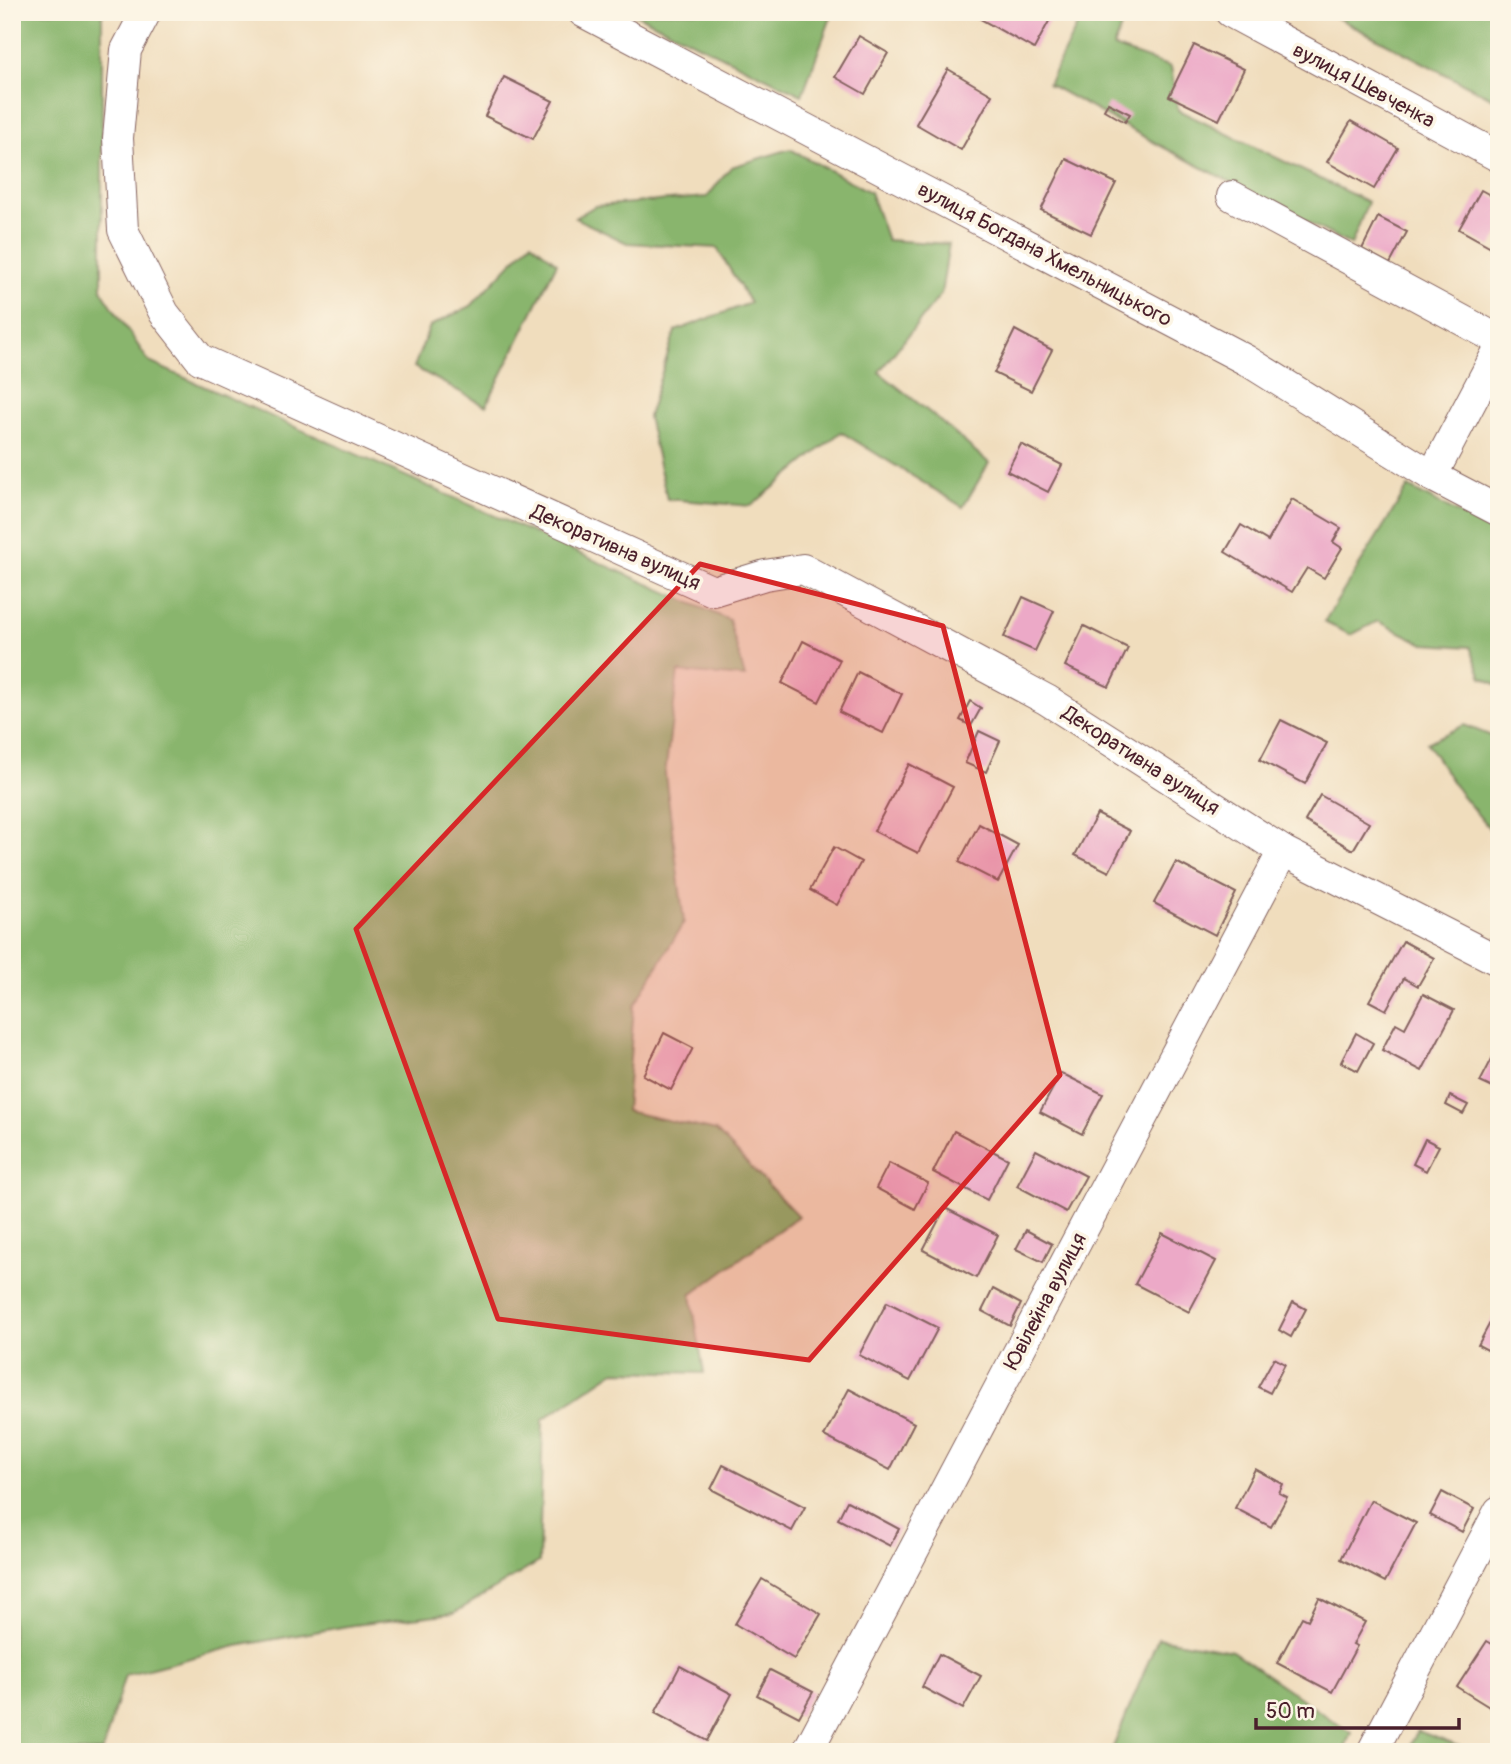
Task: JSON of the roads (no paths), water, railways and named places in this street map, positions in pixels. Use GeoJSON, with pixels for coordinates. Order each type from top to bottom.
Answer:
{"type":"FeatureCollection","features":[{"type":"Feature","properties":{"kind":"street","name":"Декоративна вулиця"},"geometry":{"type":"LineString","coordinates":[[146,12],[126,50],[118,138],[122,230],[164,313],[200,359],[713,591],[765,575],[803,569],[1047,700],[1283,851],[1499,961]]}},
{"type":"Feature","properties":{"kind":"street","name":"вулиця Богдана Хмельницького"},"geometry":{"type":"LineString","coordinates":[[583,12],[1246,360],[1432,476],[1499,511]]}},
{"type":"Feature","properties":{"kind":"street","name":"вулиця Шевченка"},"geometry":{"type":"LineString","coordinates":[[1230,12],[1499,157]]}},
{"type":"Feature","properties":{"kind":"street"},"geometry":{"type":"LineString","coordinates":[[1232,196],[1499,340]]}},
{"type":"Feature","properties":{"kind":"street"},"geometry":{"type":"LineString","coordinates":[[1432,476],[1499,349]]}},
{"type":"Feature","properties":{"kind":"street","name":"Ювілейна вулиця"},"geometry":{"type":"LineString","coordinates":[[807,1752],[1283,851]]}},
{"type":"Feature","properties":{"kind":"street"},"geometry":{"type":"LineString","coordinates":[[1372,1752],[1499,1511]]}}]}
